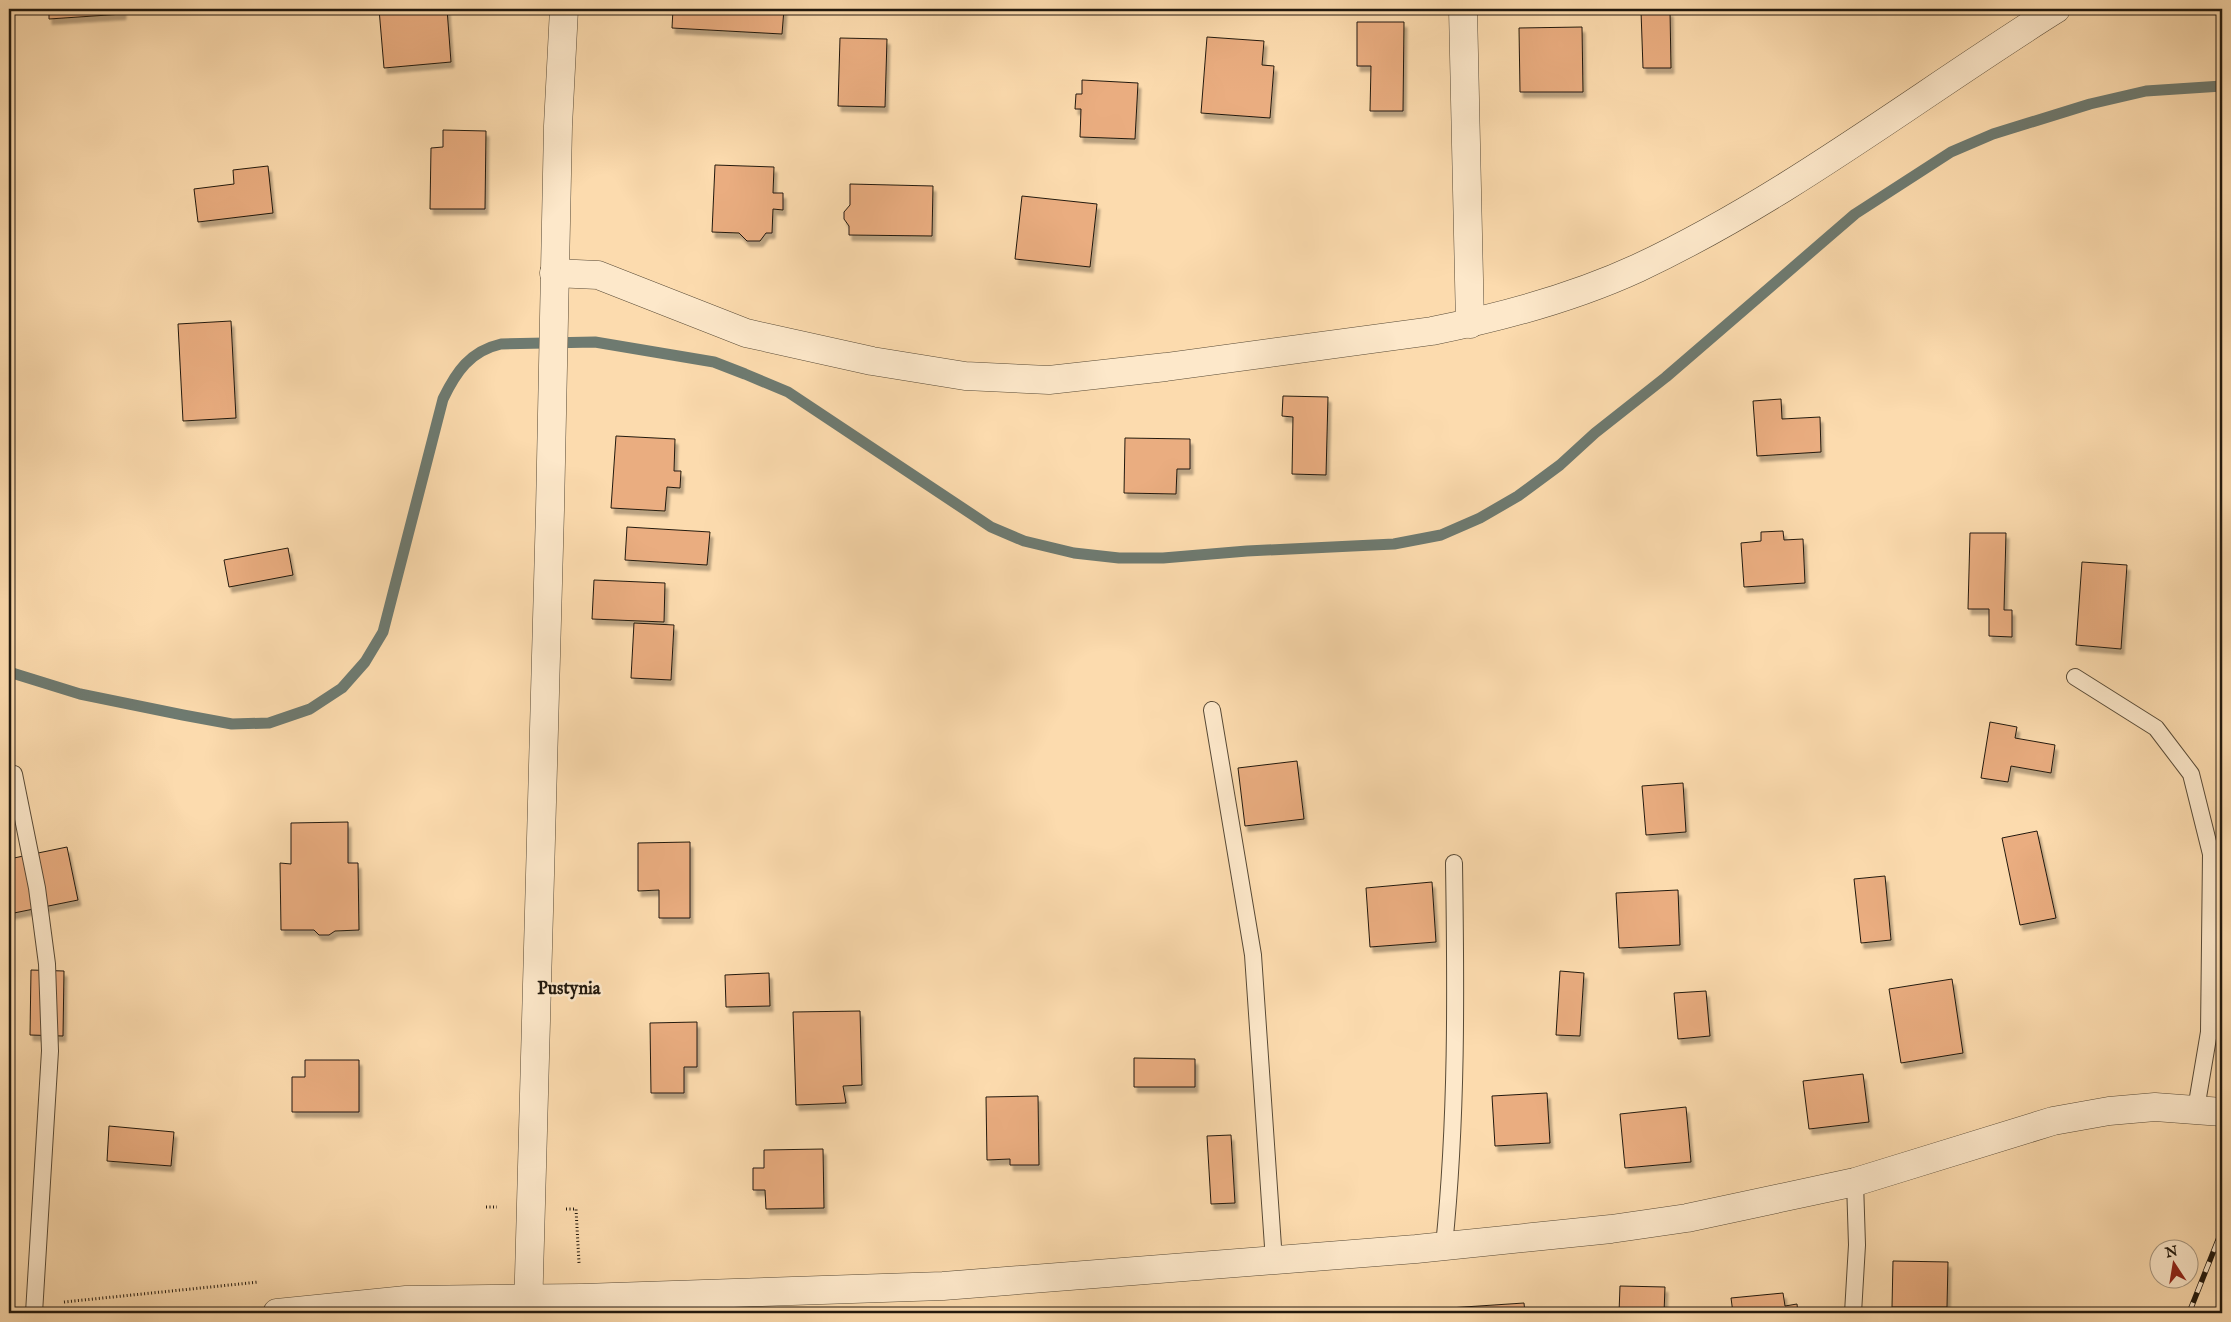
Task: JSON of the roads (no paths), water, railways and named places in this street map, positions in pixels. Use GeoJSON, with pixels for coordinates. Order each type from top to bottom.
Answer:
{"type":"FeatureCollection","features":[{"type":"Feature","properties":{"kind":"street"},"geometry":{"type":"LineString","coordinates":[[528,1306],[558,126],[564,9]]}},
{"type":"Feature","properties":{"kind":"street"},"geometry":{"type":"LineString","coordinates":[[1463,9],[1470,324]]}},
{"type":"Feature","properties":{"kind":"street"},"geometry":{"type":"LineString","coordinates":[[554,273],[598,275],[746,333],[872,361],[965,376],[1049,380],[1175,366],[1432,331],[1470,324],[1541,305],[1637,268],[1738,215],[1825,161],[1981,56],[2056,9]]}},
{"type":"Feature","properties":{"kind":"street"},"geometry":{"type":"LineString","coordinates":[[276,1313],[406,1300],[528,1306],[582,1298],[943,1286],[1274,1261],[1611,1229],[1678,1219],[1855,1182],[2052,1121],[2109,1111],[2155,1107],[2209,1111]]}},
{"type":"Feature","properties":{"kind":"lane"},"geometry":{"type":"LineString","coordinates":[[2075,677],[2156,728],[2191,774],[2211,854],[2209,1111]]}},
{"type":"Feature","properties":{"kind":"lane"},"geometry":{"type":"LineString","coordinates":[[1212,710],[1253,955],[1274,1261]]}},
{"type":"Feature","properties":{"kind":"lane"},"geometry":{"type":"LineString","coordinates":[[14,774],[38,897],[47,964],[50,1050],[34,1309]]}},
{"type":"Feature","properties":{"kind":"lane"},"geometry":{"type":"LineString","coordinates":[[1444,1246],[1451,1178],[1456,1018],[1454,863]]}},
{"type":"Feature","properties":{"kind":"lane"},"geometry":{"type":"LineString","coordinates":[[1853,1313],[1857,1245],[1855,1182]]}},
{"type":"Feature","properties":{"kind":"waterway"},"geometry":{"type":"LineString","coordinates":[[9,672],[80,694],[232,724],[269,723],[310,709],[342,688],[365,662],[383,632],[443,399],[453,380],[472,357],[490,347],[501,344],[595,342],[714,362],[788,392],[991,527],[1024,541],[1074,553],[1119,558],[1163,558],[1247,551],[1394,544],[1441,535],[1480,518],[1518,496],[1560,465],[1595,433],[1666,377],[1855,214],[1951,152],[1993,134],[2090,104],[2146,91],[2222,86]]}},
{"type":"Feature","properties":{"kind":"railway"},"geometry":{"type":"LineString","coordinates":[[2189,1313],[2222,1230]]}},
{"type":"Feature","properties":{"kind":"district","name":"Pustynia"},"geometry":{"type":"Point","coordinates":[569,988]}}]}
